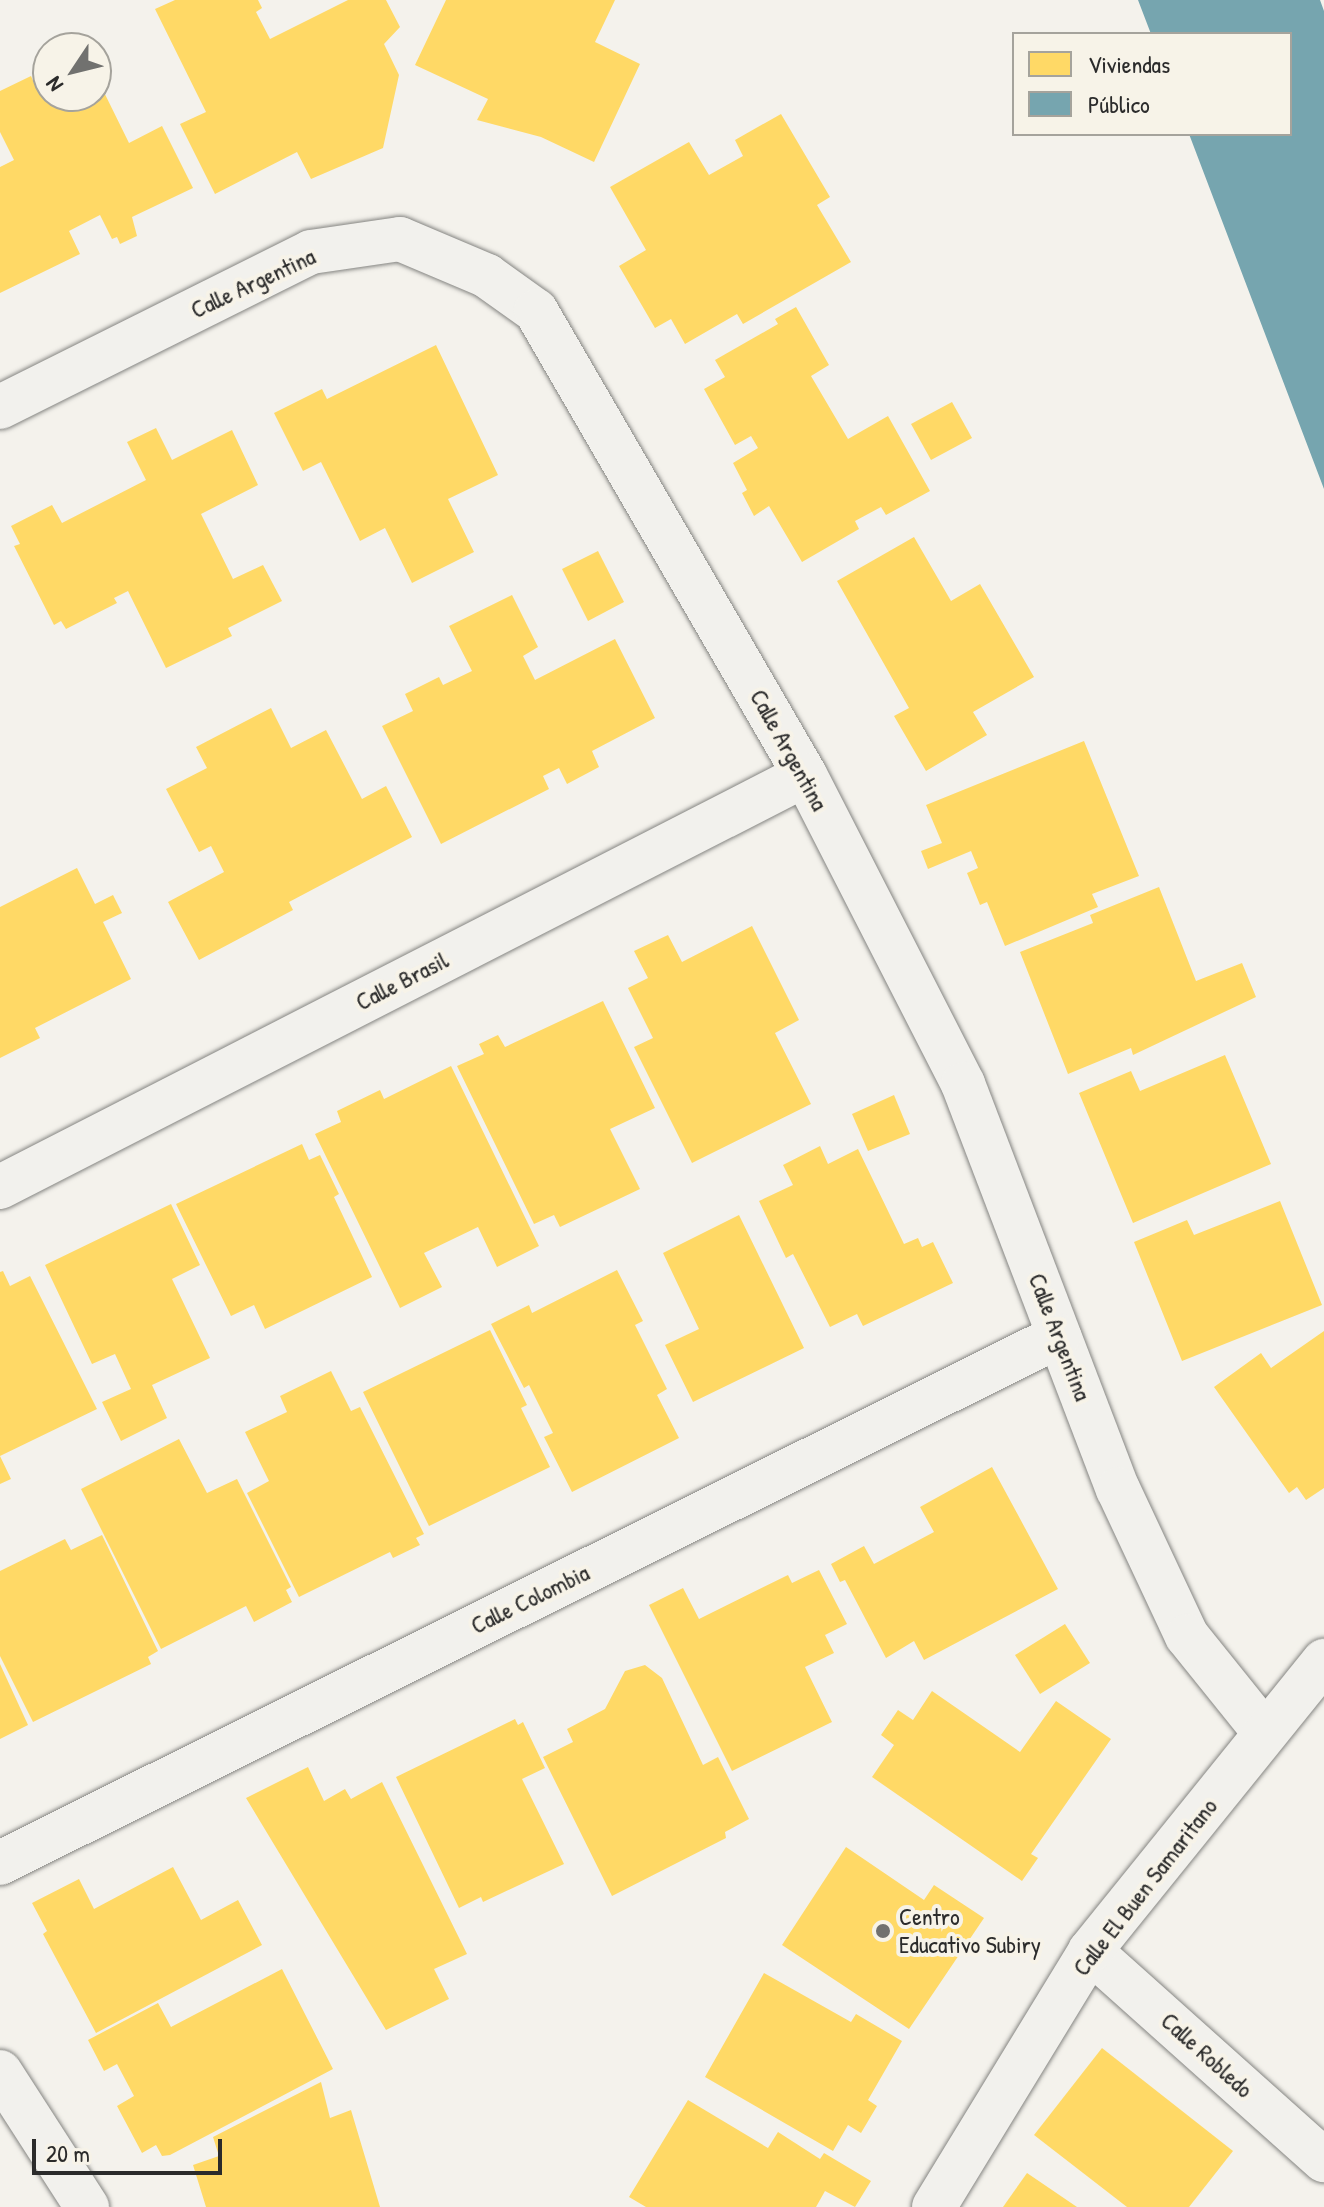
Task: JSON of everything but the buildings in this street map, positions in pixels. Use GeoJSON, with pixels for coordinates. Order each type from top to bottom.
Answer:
{"type":"FeatureCollection","features":[{"type":"Feature","properties":{"kind":"street","name":"Calle Argentina"},"geometry":{"type":"LineString","coordinates":[[0,407],[311,252],[400,239],[487,276],[536,311],[805,775],[963,1084],[1118,1489],[1187,1636],[1265,1733]]}},
{"type":"Feature","properties":{"kind":"street","name":"Calle Brasil"},"geometry":{"type":"LineString","coordinates":[[0,1187],[805,775]]}},
{"type":"Feature","properties":{"kind":"street","name":"Calle Colombia"},"geometry":{"type":"LineString","coordinates":[[0,1863],[1059,1336]]}},
{"type":"Feature","properties":{"kind":"street","name":"Calle El Buen Samaritano"},"geometry":{"type":"LineString","coordinates":[[934,2207],[1090,1951],[1324,1661]]}},
{"type":"Feature","properties":{"kind":"street","name":"Calle Robledo"},"geometry":{"type":"LineString","coordinates":[[1090,1951],[1324,2160]]}},
{"type":"Feature","properties":{"kind":"street"},"geometry":{"type":"LineString","coordinates":[[0,2072],[87,2207]]}},
{"type":"Feature","properties":{"kind":"place","name":"Centro Educativo Subiry"},"geometry":{"type":"Point","coordinates":[883,1931]}}]}
